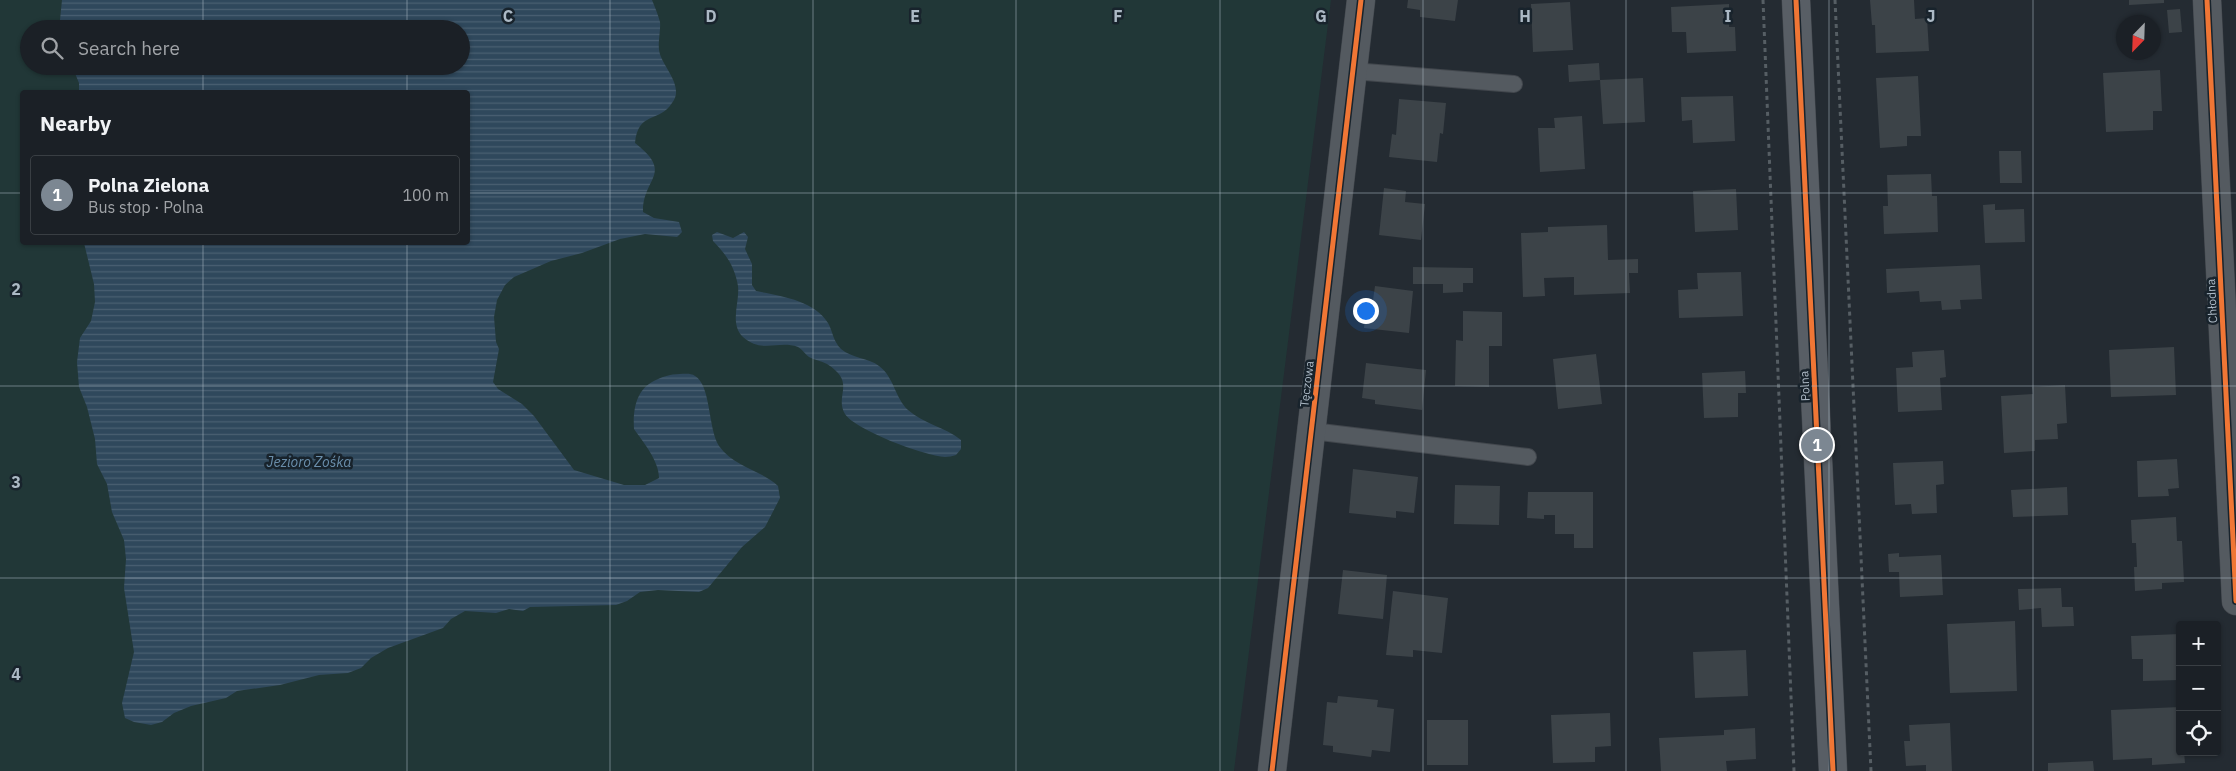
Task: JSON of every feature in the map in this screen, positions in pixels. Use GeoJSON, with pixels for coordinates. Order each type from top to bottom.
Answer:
{"type":"FeatureCollection","features":[{"type":"Feature","properties":{"kind":"street","name":"Tęczowa"},"geometry":{"type":"LineString","coordinates":[[1272,771],[1361,0]]}},
{"type":"Feature","properties":{"kind":"street","name":"Polna"},"geometry":{"type":"LineString","coordinates":[[1796,0],[1833,771]]}},
{"type":"Feature","properties":{"kind":"street","name":"Chłodna"},"geometry":{"type":"LineString","coordinates":[[2207,0],[2236,601]]}},
{"type":"Feature","properties":{"kind":"lane"},"geometry":{"type":"LineString","coordinates":[[1353,71],[1514,84]]}},
{"type":"Feature","properties":{"kind":"lane"},"geometry":{"type":"LineString","coordinates":[[1312,431],[1528,457]]}},
{"type":"Feature","properties":{"kind":"path"},"geometry":{"type":"LineString","coordinates":[[1763,0],[1794,771]]}},
{"type":"Feature","properties":{"kind":"path"},"geometry":{"type":"LineString","coordinates":[[1835,0],[1871,771]]}},
{"type":"Feature","properties":{"kind":"green space"},"geometry":{"type":"Polygon","coordinates":[[[0,0],[1331,0],[1234,771],[0,771],[0,0]]]}},
{"type":"Feature","properties":{"kind":"water","name":"Jezioro Zośka"},"geometry":{"type":"Polygon","coordinates":[[[62,0],[652,0],[660,22],[660,53],[673,79],[676,91],[672,103],[667,109],[640,126],[637,133],[635,143],[647,153],[655,169],[644,201],[643,212],[654,218],[679,222],[682,232],[677,237],[645,234],[620,239],[582,253],[551,261],[514,277],[505,285],[497,300],[494,317],[496,342],[499,349],[493,382],[498,389],[522,404],[534,416],[574,470],[624,485],[645,485],[659,478],[654,459],[634,429],[636,403],[646,386],[662,377],[676,374],[693,375],[704,388],[715,438],[719,446],[732,459],[764,476],[778,486],[780,498],[765,527],[742,547],[708,588],[699,592],[658,590],[640,592],[627,601],[616,605],[530,607],[523,611],[509,609],[496,613],[465,611],[451,619],[443,628],[388,648],[371,658],[361,668],[348,673],[319,675],[280,685],[237,691],[226,698],[191,706],[174,713],[162,722],[151,725],[134,722],[125,718],[122,703],[134,652],[124,588],[126,559],[124,540],[112,512],[107,484],[97,464],[95,439],[87,407],[79,387],[77,362],[80,338],[91,321],[95,302],[94,284],[84,245],[470,245],[470,90],[79,90],[79,83],[76,75],[470,75],[470,20],[60,20],[62,0]]]}},
{"type":"Feature","properties":{"kind":"water"},"geometry":{"type":"Polygon","coordinates":[[[717,232],[733,238],[744,232],[748,237],[745,249],[752,264],[752,285],[756,291],[796,300],[822,315],[828,323],[838,346],[845,352],[879,366],[888,376],[900,400],[908,410],[961,440],[961,449],[956,455],[935,456],[891,441],[862,427],[845,414],[842,407],[843,383],[841,377],[827,364],[809,357],[798,347],[791,345],[757,345],[743,337],[739,332],[736,319],[737,279],[729,261],[713,241],[712,235],[717,232]]]}},
{"type":"Feature","properties":{"kind":"building"},"geometry":{"type":"Polygon","coordinates":[[[1408,0],[1458,0],[1455,21],[1420,17],[1420,10],[1407,8],[1408,0]]]}},
{"type":"Feature","properties":{"kind":"building"},"geometry":{"type":"Polygon","coordinates":[[[1870,0],[1914,0],[1915,19],[1927,18],[1929,51],[1876,53],[1875,25],[1872,25],[1870,0]]]}},
{"type":"Feature","properties":{"kind":"building"},"geometry":{"type":"Polygon","coordinates":[[[2129,0],[2164,0],[2164,3],[2129,5],[2129,0]]]}},
{"type":"Feature","properties":{"kind":"building"},"geometry":{"type":"Polygon","coordinates":[[[1570,2],[1573,50],[1533,52],[1531,4],[1570,2]]]}},
{"type":"Feature","properties":{"kind":"building"},"geometry":{"type":"Polygon","coordinates":[[[1729,4],[1729,27],[1735,27],[1736,51],[1687,53],[1686,32],[1672,32],[1671,7],[1729,4]]]}},
{"type":"Feature","properties":{"kind":"building"},"geometry":{"type":"Polygon","coordinates":[[[2180,9],[2182,32],[2169,33],[2167,10],[2180,9]]]}},
{"type":"Feature","properties":{"kind":"building"},"geometry":{"type":"Polygon","coordinates":[[[1599,63],[1600,80],[1569,82],[1568,65],[1599,63]]]}},
{"type":"Feature","properties":{"kind":"building"},"geometry":{"type":"Polygon","coordinates":[[[2160,70],[2162,111],[2153,111],[2153,130],[2106,132],[2103,73],[2160,70]]]}},
{"type":"Feature","properties":{"kind":"building"},"geometry":{"type":"Polygon","coordinates":[[[1918,76],[1921,136],[1907,136],[1907,146],[1880,148],[1876,78],[1918,76]]]}},
{"type":"Feature","properties":{"kind":"building"},"geometry":{"type":"Polygon","coordinates":[[[1643,78],[1645,122],[1603,124],[1600,80],[1643,78]]]}},
{"type":"Feature","properties":{"kind":"building"},"geometry":{"type":"Polygon","coordinates":[[[1733,96],[1735,141],[1693,143],[1692,120],[1682,121],[1681,97],[1733,96]]]}},
{"type":"Feature","properties":{"kind":"building"},"geometry":{"type":"Polygon","coordinates":[[[1399,99],[1446,103],[1443,134],[1440,133],[1437,162],[1389,157],[1392,134],[1396,135],[1399,99]]]}},
{"type":"Feature","properties":{"kind":"building"},"geometry":{"type":"Polygon","coordinates":[[[1582,116],[1585,169],[1540,172],[1538,128],[1555,128],[1554,118],[1582,116]]]}},
{"type":"Feature","properties":{"kind":"building"},"geometry":{"type":"Polygon","coordinates":[[[1999,151],[2021,151],[2022,183],[2000,183],[1999,151]]]}},
{"type":"Feature","properties":{"kind":"building"},"geometry":{"type":"Polygon","coordinates":[[[1931,174],[1932,196],[1937,196],[1938,232],[1884,234],[1883,206],[1888,206],[1887,175],[1931,174]]]}},
{"type":"Feature","properties":{"kind":"building"},"geometry":{"type":"Polygon","coordinates":[[[1384,188],[1406,191],[1405,202],[1425,204],[1421,240],[1379,235],[1384,188]]]}},
{"type":"Feature","properties":{"kind":"building"},"geometry":{"type":"Polygon","coordinates":[[[1736,189],[1738,230],[1695,232],[1693,191],[1736,189]]]}},
{"type":"Feature","properties":{"kind":"building"},"geometry":{"type":"Polygon","coordinates":[[[1995,204],[1995,210],[2024,209],[2025,242],[1985,243],[1983,205],[1995,204]]]}},
{"type":"Feature","properties":{"kind":"building"},"geometry":{"type":"Polygon","coordinates":[[[1607,225],[1608,260],[1638,259],[1638,273],[1629,273],[1630,293],[1574,295],[1574,277],[1544,278],[1545,296],[1523,297],[1521,233],[1548,232],[1548,227],[1607,225]]]}},
{"type":"Feature","properties":{"kind":"building"},"geometry":{"type":"Polygon","coordinates":[[[1980,265],[1982,299],[1960,300],[1961,309],[1942,310],[1941,301],[1920,302],[1919,291],[1887,293],[1886,269],[1980,265]]]}},
{"type":"Feature","properties":{"kind":"building"},"geometry":{"type":"Polygon","coordinates":[[[1413,267],[1473,268],[1473,283],[1463,283],[1463,292],[1443,293],[1443,284],[1413,284],[1413,267]]]}},
{"type":"Feature","properties":{"kind":"building"},"geometry":{"type":"Polygon","coordinates":[[[1741,272],[1743,316],[1679,318],[1678,290],[1698,289],[1697,273],[1741,272]]]}},
{"type":"Feature","properties":{"kind":"building"},"geometry":{"type":"Polygon","coordinates":[[[1375,286],[1413,291],[1409,333],[1364,328],[1366,306],[1372,307],[1375,286]]]}},
{"type":"Feature","properties":{"kind":"building"},"geometry":{"type":"Polygon","coordinates":[[[1463,311],[1502,312],[1502,346],[1489,346],[1489,387],[1455,386],[1456,340],[1463,341],[1463,311]]]}},
{"type":"Feature","properties":{"kind":"building"},"geometry":{"type":"Polygon","coordinates":[[[2174,347],[2176,395],[2111,397],[2109,350],[2174,347]]]}},
{"type":"Feature","properties":{"kind":"building"},"geometry":{"type":"Polygon","coordinates":[[[1944,350],[1946,377],[1940,378],[1942,410],[1898,412],[1896,368],[1913,367],[1912,352],[1944,350]]]}},
{"type":"Feature","properties":{"kind":"building"},"geometry":{"type":"Polygon","coordinates":[[[1596,354],[1602,404],[1558,409],[1553,359],[1596,354]]]}},
{"type":"Feature","properties":{"kind":"building"},"geometry":{"type":"Polygon","coordinates":[[[1366,363],[1426,370],[1422,410],[1375,404],[1375,400],[1362,398],[1366,363]]]}},
{"type":"Feature","properties":{"kind":"building"},"geometry":{"type":"Polygon","coordinates":[[[1745,371],[1746,393],[1738,393],[1738,417],[1704,418],[1702,373],[1745,371]]]}},
{"type":"Feature","properties":{"kind":"building"},"geometry":{"type":"Polygon","coordinates":[[[2065,385],[2067,423],[2057,424],[2058,439],[2035,440],[2035,451],[2004,453],[2001,396],[2033,394],[2032,387],[2065,385]]]}},
{"type":"Feature","properties":{"kind":"building"},"geometry":{"type":"Polygon","coordinates":[[[2177,459],[2179,488],[2168,489],[2169,496],[2138,497],[2137,461],[2177,459]]]}},
{"type":"Feature","properties":{"kind":"building"},"geometry":{"type":"Polygon","coordinates":[[[1943,461],[1944,484],[1936,485],[1937,513],[1912,514],[1911,504],[1895,505],[1893,463],[1943,461]]]}},
{"type":"Feature","properties":{"kind":"building"},"geometry":{"type":"Polygon","coordinates":[[[1353,469],[1418,477],[1414,513],[1396,511],[1396,518],[1349,513],[1353,469]]]}},
{"type":"Feature","properties":{"kind":"building"},"geometry":{"type":"Polygon","coordinates":[[[1455,485],[1500,486],[1499,525],[1454,524],[1455,485]]]}},
{"type":"Feature","properties":{"kind":"building"},"geometry":{"type":"Polygon","coordinates":[[[2067,487],[2068,515],[2013,517],[2011,490],[2067,487]]]}},
{"type":"Feature","properties":{"kind":"building"},"geometry":{"type":"Polygon","coordinates":[[[1528,492],[1593,492],[1593,548],[1574,548],[1574,534],[1555,534],[1555,515],[1544,515],[1544,519],[1527,518],[1528,492]]]}},
{"type":"Feature","properties":{"kind":"building"},"geometry":{"type":"Polygon","coordinates":[[[2176,517],[2177,541],[2182,541],[2184,582],[2162,583],[2162,589],[2135,591],[2136,543],[2132,543],[2131,520],[2176,517]]]}},
{"type":"Feature","properties":{"kind":"building"},"geometry":{"type":"Polygon","coordinates":[[[1899,553],[1899,557],[1941,555],[1943,595],[1900,597],[1899,572],[1889,572],[1888,554],[1899,553]]]}},
{"type":"Feature","properties":{"kind":"building"},"geometry":{"type":"Polygon","coordinates":[[[1343,570],[1387,575],[1383,619],[1338,614],[1343,570]]]}},
{"type":"Feature","properties":{"kind":"building"},"geometry":{"type":"Polygon","coordinates":[[[2061,588],[2062,607],[2073,607],[2074,626],[2042,627],[2041,608],[2019,610],[2018,589],[2061,588]]]}},
{"type":"Feature","properties":{"kind":"building"},"geometry":{"type":"Polygon","coordinates":[[[1393,591],[1448,598],[1442,653],[1413,650],[1413,657],[1386,655],[1393,591]]]}},
{"type":"Feature","properties":{"kind":"building"},"geometry":{"type":"Polygon","coordinates":[[[2015,621],[2017,691],[1950,693],[1947,624],[2015,621]]]}},
{"type":"Feature","properties":{"kind":"building"},"geometry":{"type":"Polygon","coordinates":[[[2176,634],[2176,680],[2143,681],[2143,659],[2132,659],[2131,636],[2176,634]]]}},
{"type":"Feature","properties":{"kind":"building"},"geometry":{"type":"Polygon","coordinates":[[[1746,650],[1748,696],[1695,698],[1693,652],[1746,650]]]}},
{"type":"Feature","properties":{"kind":"building"},"geometry":{"type":"Polygon","coordinates":[[[1338,696],[1378,700],[1377,707],[1394,709],[1390,752],[1372,750],[1371,757],[1333,752],[1333,746],[1323,745],[1327,702],[1337,703],[1338,696]]]}},
{"type":"Feature","properties":{"kind":"building"},"geometry":{"type":"Polygon","coordinates":[[[2176,707],[2176,756],[2184,756],[2185,763],[2152,765],[2152,758],[2113,760],[2111,710],[2176,707]]]}},
{"type":"Feature","properties":{"kind":"building"},"geometry":{"type":"Polygon","coordinates":[[[1610,713],[1611,746],[1595,747],[1595,762],[1553,763],[1551,715],[1610,713]]]}},
{"type":"Feature","properties":{"kind":"building"},"geometry":{"type":"Polygon","coordinates":[[[1427,720],[1468,720],[1468,765],[1427,765],[1427,720]]]}},
{"type":"Feature","properties":{"kind":"building"},"geometry":{"type":"Polygon","coordinates":[[[1950,723],[1952,771],[1926,771],[1926,765],[1906,766],[1904,741],[1910,741],[1909,725],[1950,723]]]}},
{"type":"Feature","properties":{"kind":"building"},"geometry":{"type":"Polygon","coordinates":[[[1755,728],[1756,759],[1726,761],[1727,771],[1661,771],[1659,738],[1724,735],[1724,730],[1755,728]]]}},
{"type":"Feature","properties":{"kind":"building"},"geometry":{"type":"Polygon","coordinates":[[[2093,761],[2094,771],[2048,771],[2048,763],[2093,761]]]}},
{"type":"Feature","properties":{"kind":"cycle path"},"geometry":{"type":"LineString","coordinates":[[1272,771],[1361,0]]}},
{"type":"Feature","properties":{"kind":"cycle path"},"geometry":{"type":"LineString","coordinates":[[1796,0],[1833,771]]}},
{"type":"Feature","properties":{"kind":"cycle path"},"geometry":{"type":"LineString","coordinates":[[2207,0],[2236,601]]}},
{"type":"Feature","properties":{"kind":"place","name":"Polna Zielona"},"geometry":{"type":"Point","coordinates":[1817,445]}}]}
